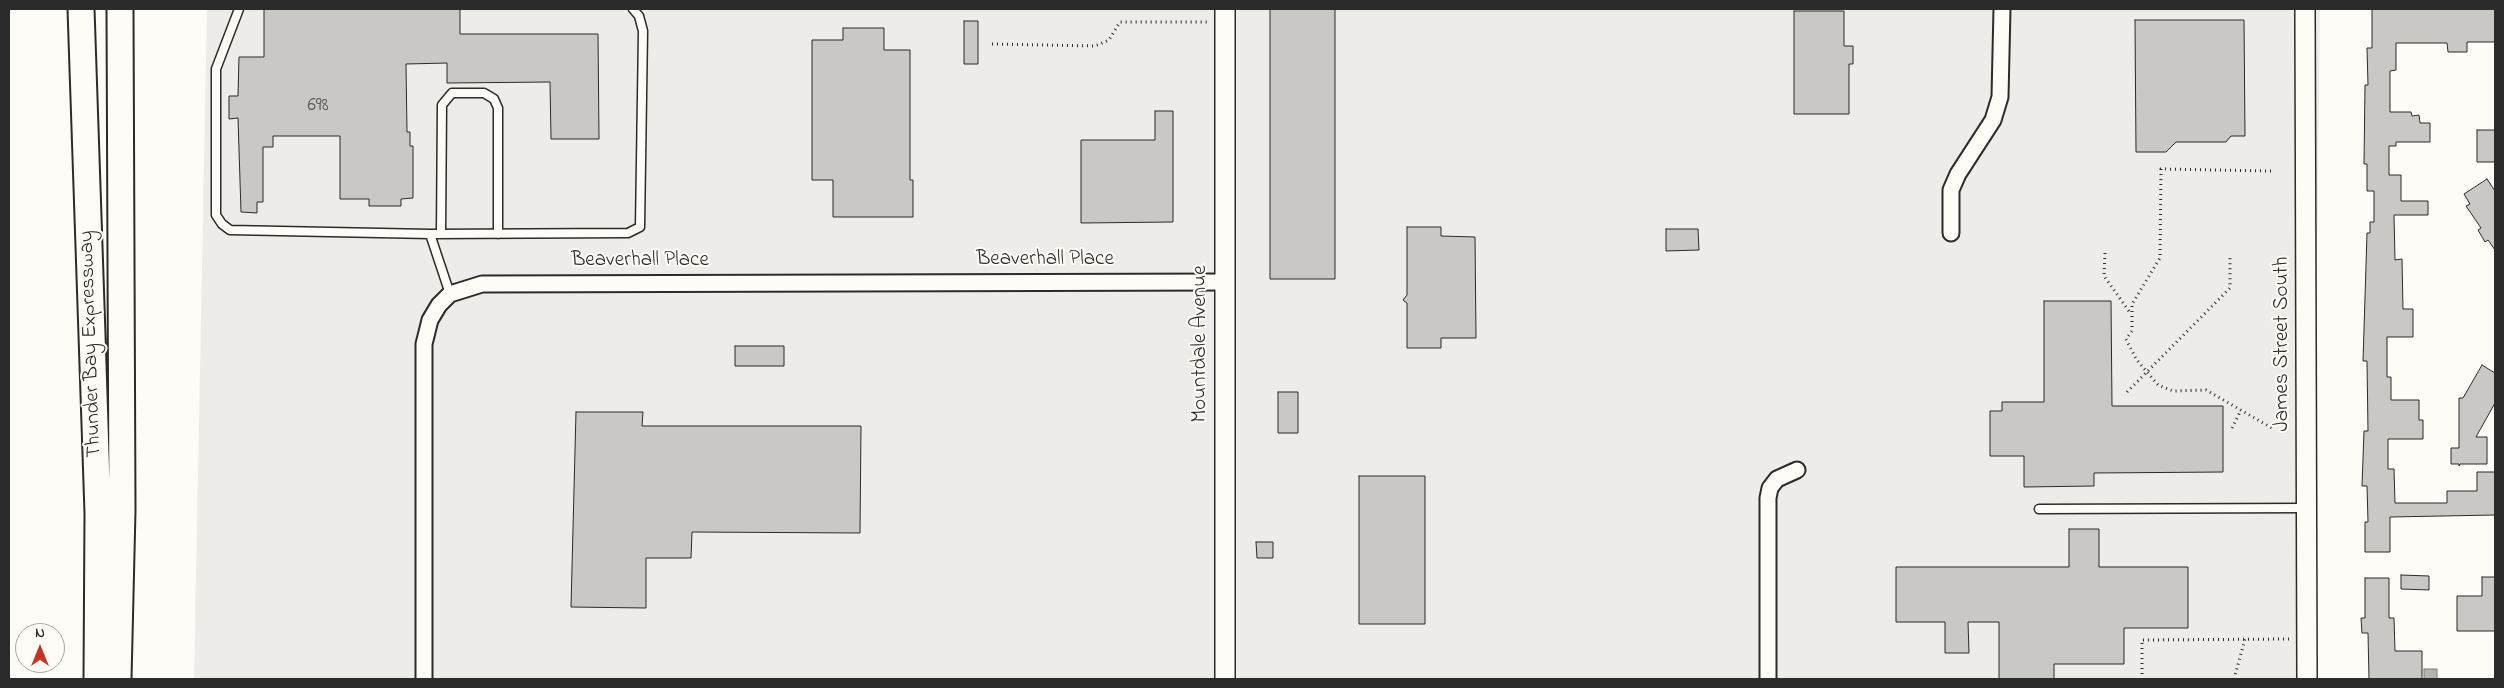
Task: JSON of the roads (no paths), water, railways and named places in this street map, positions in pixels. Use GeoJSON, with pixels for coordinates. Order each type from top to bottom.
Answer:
{"type":"FeatureCollection","features":[{"type":"Feature","properties":{"kind":"highway","name":"Thunder Bay Expressway"},"geometry":{"type":"LineString","coordinates":[[81,9],[98,513],[97,679]]}},
{"type":"Feature","properties":{"kind":"highway","name":"Thunder Bay Expressway"},"geometry":{"type":"LineString","coordinates":[[118,679],[122,512],[120,9]]}},
{"type":"Feature","properties":{"kind":"street"},"geometry":{"type":"LineString","coordinates":[[1950,233],[1950,190],[1958,174],[1993,120],[2000,98],[2002,9]]}},
{"type":"Feature","properties":{"kind":"street","name":"James Street South"},"geometry":{"type":"LineString","coordinates":[[2305,9],[2307,679]]}},
{"type":"Feature","properties":{"kind":"street","name":"Mountdale Avenue"},"geometry":{"type":"LineString","coordinates":[[1224,679],[1225,16]]}},
{"type":"Feature","properties":{"kind":"street","name":"Beaverhall Place"},"geometry":{"type":"LineString","coordinates":[[450,294],[482,284],[1225,282]]}},
{"type":"Feature","properties":{"kind":"street"},"geometry":{"type":"LineString","coordinates":[[424,679],[424,344],[430,320],[439,305],[450,294]]}},
{"type":"Feature","properties":{"kind":"street"},"geometry":{"type":"LineString","coordinates":[[1768,679],[1768,498],[1770,488],[1777,479],[1797,470]]}},
{"type":"Feature","properties":{"kind":"lane"},"geometry":{"type":"LineString","coordinates":[[239,9],[216,70],[216,215],[222,224],[230,230],[430,234],[628,233],[640,227],[643,31],[639,16],[633,9]]}},
{"type":"Feature","properties":{"kind":"lane"},"geometry":{"type":"LineString","coordinates":[[442,233],[442,104],[452,93],[484,93],[494,99],[498,108],[498,234]]}},
{"type":"Feature","properties":{"kind":"lane"},"geometry":{"type":"LineString","coordinates":[[430,234],[450,294]]}},
{"type":"Feature","properties":{"kind":"lane"},"geometry":{"type":"LineString","coordinates":[[2039,509],[2307,508]]}}]}
